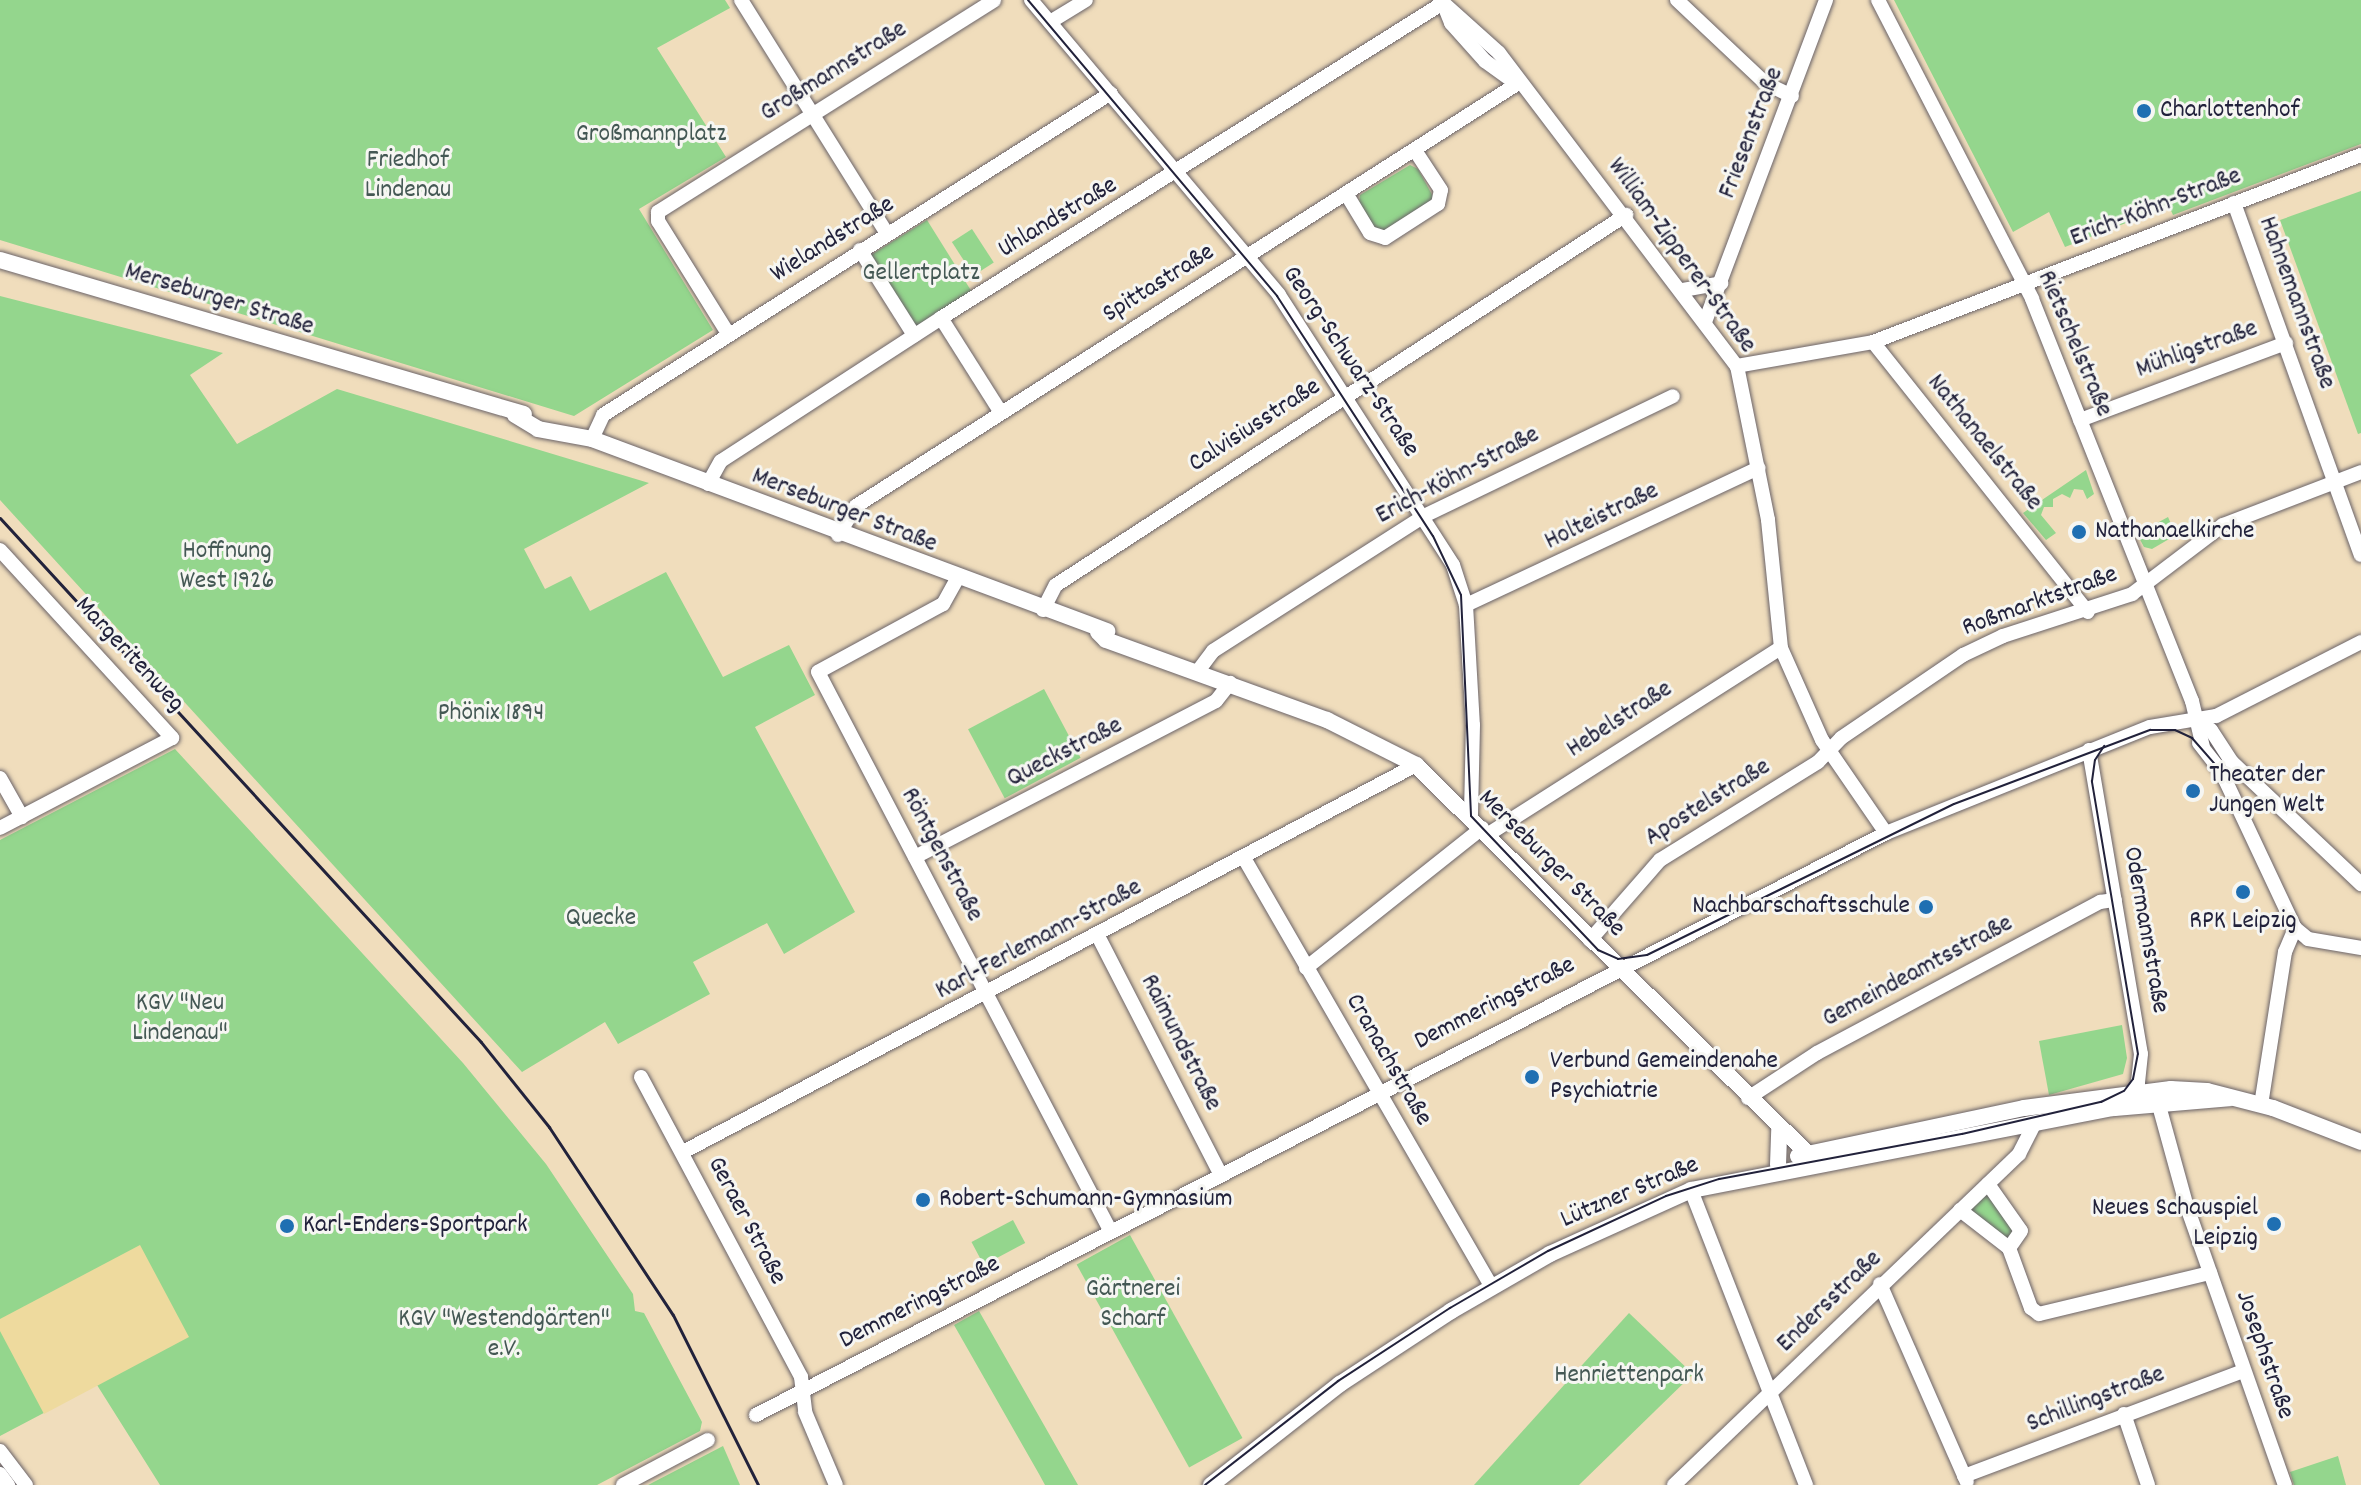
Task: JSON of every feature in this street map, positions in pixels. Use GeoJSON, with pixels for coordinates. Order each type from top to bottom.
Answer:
{"type":"FeatureCollection","features":[{"type":"Feature","properties":{"kind":"main road","name":"Merseburger Straße"},"geometry":{"type":"LineString","coordinates":[[0,260],[515,415],[545,431],[592,439],[1098,632],[1165,651],[1198,671],[1342,726],[1416,765],[1779,1129],[1818,1164]]}},
{"type":"Feature","properties":{"kind":"main road","name":"Lützner Straße"},"geometry":{"type":"LineString","coordinates":[[1770,1168],[1818,1164],[2015,1127],[2036,1115],[2134,1090],[2194,1090],[2261,1105],[2361,1142]]}},
{"type":"Feature","properties":{"kind":"main road","name":"Lützner Straße"},"geometry":{"type":"LineString","coordinates":[[1211,1485],[1340,1384],[1491,1286],[1691,1190],[1770,1168],[1805,1153],[2036,1115],[2230,1098]]}},
{"type":"Feature","properties":{"kind":"main road"},"geometry":{"type":"LineString","coordinates":[[1770,1168],[1779,1129]]}},
{"type":"Feature","properties":{"kind":"street"},"geometry":{"type":"LineString","coordinates":[[741,0],[810,116],[887,234]]}},
{"type":"Feature","properties":{"kind":"street","name":"Großmannstraße"},"geometry":{"type":"LineString","coordinates":[[729,335],[658,221],[658,212],[994,0]]}},
{"type":"Feature","properties":{"kind":"street","name":"Georg-Schwarz-Straße"},"geometry":{"type":"LineString","coordinates":[[1031,0],[1279,295],[1453,565],[1466,605],[1480,826]]}},
{"type":"Feature","properties":{"kind":"street"},"geometry":{"type":"LineString","coordinates":[[1050,22],[1086,0]]}},
{"type":"Feature","properties":{"kind":"street"},"geometry":{"type":"LineString","coordinates":[[1677,0],[1765,83],[1792,96]]}},
{"type":"Feature","properties":{"kind":"street","name":"Friesenstraße"},"geometry":{"type":"LineString","coordinates":[[1705,322],[1826,0]]}},
{"type":"Feature","properties":{"kind":"street","name":"Rietschelstraße"},"geometry":{"type":"LineString","coordinates":[[1878,0],[2025,285],[2145,586],[2200,734]]}},
{"type":"Feature","properties":{"kind":"street","name":"William-Zipperer-Straße"},"geometry":{"type":"LineString","coordinates":[[1442,2],[1481,33],[1517,84],[1626,215],[1737,366],[1758,468],[1781,648],[1829,751],[1886,833]]}},
{"type":"Feature","properties":{"kind":"street","name":"Uhlandstraße"},"geometry":{"type":"LineString","coordinates":[[708,484],[721,461],[914,335],[1177,172],[1442,2]]}},
{"type":"Feature","properties":{"kind":"street","name":"Spittastraße"},"geometry":{"type":"LineString","coordinates":[[838,535],[856,506],[1416,152],[1517,84]]}},
{"type":"Feature","properties":{"kind":"street","name":"Wielandstraße"},"geometry":{"type":"LineString","coordinates":[[592,439],[603,415],[1111,93]]}},
{"type":"Feature","properties":{"kind":"street"},"geometry":{"type":"LineString","coordinates":[[1347,195],[1370,233],[1385,238],[1438,204],[1441,190],[1416,152]]}},
{"type":"Feature","properties":{"kind":"street","name":"Erich-Köhn-Straße"},"geometry":{"type":"LineString","coordinates":[[1737,366],[1873,342],[2361,155]]}},
{"type":"Feature","properties":{"kind":"street","name":"Hahnemannstraße"},"geometry":{"type":"LineString","coordinates":[[2234,203],[2361,555]]}},
{"type":"Feature","properties":{"kind":"street","name":"Calvisiusstraße"},"geometry":{"type":"LineString","coordinates":[[1043,610],[1056,585],[1626,215]]}},
{"type":"Feature","properties":{"kind":"street"},"geometry":{"type":"LineString","coordinates":[[860,250],[914,335]]}},
{"type":"Feature","properties":{"kind":"street"},"geometry":{"type":"LineString","coordinates":[[1683,290],[1721,283]]}},
{"type":"Feature","properties":{"kind":"street"},"geometry":{"type":"LineString","coordinates":[[941,318],[1001,413]]}},
{"type":"Feature","properties":{"kind":"street","name":"Nathanaelstraße"},"geometry":{"type":"LineString","coordinates":[[1873,342],[2088,612]]}},
{"type":"Feature","properties":{"kind":"street","name":"Mühligstraße"},"geometry":{"type":"LineString","coordinates":[[2080,420],[2286,343]]}},
{"type":"Feature","properties":{"kind":"street","name":"Erich-Köhn-Straße"},"geometry":{"type":"LineString","coordinates":[[1198,671],[1213,651],[1424,516],[1673,396]]}},
{"type":"Feature","properties":{"kind":"street","name":"Holteistraße"},"geometry":{"type":"LineString","coordinates":[[1466,605],[1758,468]]}},
{"type":"Feature","properties":{"kind":"street","name":"Roßmarktstraße"},"geometry":{"type":"LineString","coordinates":[[1829,751],[1986,642],[2088,612],[2145,586],[2223,525],[2361,472]]}},
{"type":"Feature","properties":{"kind":"street","name":"Margeritenweg"},"geometry":{"type":"LineString","coordinates":[[0,550],[172,738],[0,828]]}},
{"type":"Feature","properties":{"kind":"street","name":"Röntgenstraße"},"geometry":{"type":"LineString","coordinates":[[957,579],[943,604],[818,672],[1110,1230]]}},
{"type":"Feature","properties":{"kind":"street","name":"Demmeringstraße"},"geometry":{"type":"LineString","coordinates":[[756,1415],[1598,978],[1886,833],[2089,750],[2164,725],[2200,734],[2216,716],[2361,642]]}},
{"type":"Feature","properties":{"kind":"street","name":"Hebelstraße"},"geometry":{"type":"LineString","coordinates":[[1306,968],[1480,826],[1781,648]]}},
{"type":"Feature","properties":{"kind":"street","name":"Queckstraße"},"geometry":{"type":"LineString","coordinates":[[915,857],[1216,701],[1230,683]]}},
{"type":"Feature","properties":{"kind":"street"},"geometry":{"type":"LineString","coordinates":[[2164,725],[2200,734],[2211,730],[2252,782],[2361,884]]}},
{"type":"Feature","properties":{"kind":"street"},"geometry":{"type":"LineString","coordinates":[[2200,734],[2221,771],[2295,928],[2308,939],[2361,948]]}},
{"type":"Feature","properties":{"kind":"street","name":"Odermannstraße"},"geometry":{"type":"LineString","coordinates":[[2089,750],[2141,1054],[2134,1090]]}},
{"type":"Feature","properties":{"kind":"street","name":"Apostelstraße"},"geometry":{"type":"LineString","coordinates":[[1590,940],[1641,875],[1829,751]]}},
{"type":"Feature","properties":{"kind":"street","name":"Karl-Ferlemann-Straße"},"geometry":{"type":"LineString","coordinates":[[683,1152],[989,995],[1416,765]]}},
{"type":"Feature","properties":{"kind":"street"},"geometry":{"type":"LineString","coordinates":[[0,778],[22,817]]}},
{"type":"Feature","properties":{"kind":"street","name":"Cranachstraße"},"geometry":{"type":"LineString","coordinates":[[1244,858],[1491,1286]]}},
{"type":"Feature","properties":{"kind":"street","name":"Gemeindeamtsstraße"},"geometry":{"type":"LineString","coordinates":[[1748,1098],[1807,1058],[2100,902],[2115,900]]}},
{"type":"Feature","properties":{"kind":"street"},"geometry":{"type":"LineString","coordinates":[[2261,1105],[2285,952],[2295,928]]}},
{"type":"Feature","properties":{"kind":"street","name":"Raimundstraße"},"geometry":{"type":"LineString","coordinates":[[1098,936],[1220,1173]]}},
{"type":"Feature","properties":{"kind":"street","name":"Geraer Straße"},"geometry":{"type":"LineString","coordinates":[[641,1077],[801,1377],[805,1412],[836,1485]]}},
{"type":"Feature","properties":{"kind":"street"},"geometry":{"type":"LineString","coordinates":[[2114,1108],[2134,1090]]}},
{"type":"Feature","properties":{"kind":"street","name":"Josephstraße"},"geometry":{"type":"LineString","coordinates":[[2158,1102],[2210,1273],[2285,1485]]}},
{"type":"Feature","properties":{"kind":"street","name":"Endersstraße"},"geometry":{"type":"LineString","coordinates":[[1674,1485],[1880,1284],[2019,1154],[2036,1115]]}},
{"type":"Feature","properties":{"kind":"street"},"geometry":{"type":"LineString","coordinates":[[2015,1127],[2019,1154]]}},
{"type":"Feature","properties":{"kind":"street"},"geometry":{"type":"LineString","coordinates":[[1988,1184],[2021,1231],[2009,1248]]}},
{"type":"Feature","properties":{"kind":"street"},"geometry":{"type":"LineString","coordinates":[[1691,1190],[1703,1210],[1769,1394],[1806,1485]]}},
{"type":"Feature","properties":{"kind":"street"},"geometry":{"type":"LineString","coordinates":[[1960,1210],[2009,1248],[2031,1308],[2039,1314],[2210,1273]]}},
{"type":"Feature","properties":{"kind":"street"},"geometry":{"type":"LineString","coordinates":[[1880,1284],[1966,1481]]}},
{"type":"Feature","properties":{"kind":"street","name":"Schillingstraße"},"geometry":{"type":"LineString","coordinates":[[1966,1481],[2124,1414],[2244,1371]]}},
{"type":"Feature","properties":{"kind":"street"},"geometry":{"type":"LineString","coordinates":[[2124,1414],[2148,1485]]}},
{"type":"Feature","properties":{"kind":"street"},"geometry":{"type":"LineString","coordinates":[[623,1485],[708,1440]]}},
{"type":"Feature","properties":{"kind":"street"},"geometry":{"type":"LineString","coordinates":[[0,1451],[26,1485]]}},
{"type":"Feature","properties":{"kind":"street"},"geometry":{"type":"LineString","coordinates":[[0,1474],[8,1485]]}},
{"type":"Feature","properties":{"kind":"green space","name":"Friedhof Lindenau"},"geometry":{"type":"Polygon","coordinates":[[[0,0],[725,0],[730,8],[657,48],[726,157],[639,209],[713,330],[574,416],[0,240],[0,0]]]}},
{"type":"Feature","properties":{"kind":"green space","name":"Charlottenhof"},"geometry":{"type":"Polygon","coordinates":[[[1894,0],[2361,0],[2361,144],[2173,215],[2169,206],[2065,247],[2049,212],[2013,232],[1894,0]]]}},
{"type":"Feature","properties":{"kind":"green space"},"geometry":{"type":"Polygon","coordinates":[[[1410,165],[1418,169],[1435,200],[1383,232],[1372,230],[1359,205],[1360,195],[1410,165]]]}},
{"type":"Feature","properties":{"kind":"green space"},"geometry":{"type":"Polygon","coordinates":[[[2361,191],[2361,433],[2358,434],[2280,220],[2361,191]]]}},
{"type":"Feature","properties":{"kind":"green space","name":"Gellertplatz"},"geometry":{"type":"Polygon","coordinates":[[[927,220],[973,293],[915,329],[869,256],[927,220]]]}},
{"type":"Feature","properties":{"kind":"green space"},"geometry":{"type":"Polygon","coordinates":[[[972,229],[994,263],[974,276],[952,242],[972,229]]]}},
{"type":"Feature","properties":{"kind":"green space"},"geometry":{"type":"Polygon","coordinates":[[[0,296],[223,353],[190,375],[237,444],[337,389],[649,483],[524,549],[545,589],[571,576],[590,611],[666,572],[723,677],[789,645],[815,695],[755,727],[855,912],[784,954],[767,923],[693,962],[710,994],[618,1044],[605,1022],[522,1072],[0,500],[0,296]]]}},
{"type":"Feature","properties":{"kind":"green space"},"geometry":{"type":"Polygon","coordinates":[[[2086,470],[2094,494],[2087,499],[2083,490],[2074,489],[2070,498],[2062,494],[2053,499],[2053,507],[2044,507],[2041,515],[2056,533],[2046,540],[2023,513],[2086,470]]]}},
{"type":"Feature","properties":{"kind":"green space"},"geometry":{"type":"Polygon","coordinates":[[[2168,517],[2176,535],[2152,549],[2144,547],[2137,534],[2168,517]]]}},
{"type":"Feature","properties":{"kind":"green space"},"geometry":{"type":"Polygon","coordinates":[[[1044,689],[1081,758],[1005,798],[968,729],[1044,689]]]}},
{"type":"Feature","properties":{"kind":"green space"},"geometry":{"type":"Polygon","coordinates":[[[175,749],[463,1063],[546,1164],[633,1294],[635,1311],[644,1313],[702,1422],[700,1431],[597,1485],[160,1485],[97,1385],[0,1436],[0,840],[175,749]]]}},
{"type":"Feature","properties":{"kind":"green space"},"geometry":{"type":"Polygon","coordinates":[[[2122,1025],[2127,1058],[2123,1074],[2049,1095],[2039,1041],[2122,1025]]]}},
{"type":"Feature","properties":{"kind":"green space"},"geometry":{"type":"Polygon","coordinates":[[[1988,1184],[2020,1227],[2009,1248],[1960,1210],[1988,1184]]]}},
{"type":"Feature","properties":{"kind":"green space"},"geometry":{"type":"Polygon","coordinates":[[[1013,1220],[1025,1243],[984,1265],[972,1242],[1013,1220]]]}},
{"type":"Feature","properties":{"kind":"green space","name":"Gärtnerei Scharf"},"geometry":{"type":"Polygon","coordinates":[[[1130,1235],[1242,1438],[1189,1467],[1077,1265],[1130,1235]]]}},
{"type":"Feature","properties":{"kind":"green space"},"geometry":{"type":"Polygon","coordinates":[[[979,1311],[1078,1485],[1045,1485],[954,1325],[979,1311]]]}},
{"type":"Feature","properties":{"kind":"green space","name":"Henriettenpark"},"geometry":{"type":"Polygon","coordinates":[[[1629,1313],[1693,1374],[1579,1485],[1474,1485],[1629,1313]]]}},
{"type":"Feature","properties":{"kind":"green space"},"geometry":{"type":"Polygon","coordinates":[[[723,1446],[740,1485],[648,1485],[723,1446]]]}},
{"type":"Feature","properties":{"kind":"green space"},"geometry":{"type":"Polygon","coordinates":[[[2338,1456],[2346,1485],[2294,1485],[2290,1472],[2338,1456]]]}},
{"type":"Feature","properties":{"kind":"sand"},"geometry":{"type":"Polygon","coordinates":[[[140,1245],[189,1337],[44,1414],[0,1331],[0,1319],[140,1245]]]}},
{"type":"Feature","properties":{"kind":"tram line"},"geometry":{"type":"LineString","coordinates":[[1028,0],[1277,296],[1433,536],[1461,595],[1471,816],[1598,950],[1618,959],[1647,955],[1954,804],[2150,730],[2175,730],[2192,738],[2221,771]]}},
{"type":"Feature","properties":{"kind":"tram line"},"geometry":{"type":"LineString","coordinates":[[1205,1485],[1338,1381],[1450,1308],[1548,1251],[1666,1196],[1719,1179],[1962,1134],[2101,1102],[2124,1091],[2133,1079],[2138,1054],[2092,781],[2095,760],[2104,746]]}},
{"type":"Feature","properties":{"kind":"railway"},"geometry":{"type":"LineString","coordinates":[[0,518],[481,1042],[549,1127],[673,1315],[758,1485]]}},
{"type":"Feature","properties":{"kind":"place","name":"Charlottenhof"},"geometry":{"type":"Point","coordinates":[2144,111]}},
{"type":"Feature","properties":{"kind":"place","name":"Nathanaelkirche"},"geometry":{"type":"Point","coordinates":[2079,532]}},
{"type":"Feature","properties":{"kind":"place","name":"Theater der Jungen Welt"},"geometry":{"type":"Point","coordinates":[2193,791]}},
{"type":"Feature","properties":{"kind":"place","name":"RPK Leipzig"},"geometry":{"type":"Point","coordinates":[2243,892]}},
{"type":"Feature","properties":{"kind":"place","name":"Nachbarschaftsschule"},"geometry":{"type":"Point","coordinates":[1926,907]}},
{"type":"Feature","properties":{"kind":"place","name":"Verbund Gemeindenahe Psychiatrie"},"geometry":{"type":"Point","coordinates":[1532,1077]}},
{"type":"Feature","properties":{"kind":"place","name":"Robert-Schumann-Gymnasium"},"geometry":{"type":"Point","coordinates":[923,1200]}},
{"type":"Feature","properties":{"kind":"place","name":"Neues Schauspiel Leipzig"},"geometry":{"type":"Point","coordinates":[2274,1224]}},
{"type":"Feature","properties":{"kind":"place","name":"Karl-Enders-Sportpark"},"geometry":{"type":"Point","coordinates":[287,1226]}},
{"type":"Feature","properties":{"kind":"park label","name":"Großmannplatz"},"geometry":{"type":"Point","coordinates":[651,135]}},
{"type":"Feature","properties":{"kind":"park label","name":"Hoffnung West 1926"},"geometry":{"type":"Point","coordinates":[227,567]}},
{"type":"Feature","properties":{"kind":"park label","name":"Phönix 1894"},"geometry":{"type":"Point","coordinates":[491,714]}},
{"type":"Feature","properties":{"kind":"park label","name":"Quecke"},"geometry":{"type":"Point","coordinates":[601,919]}},
{"type":"Feature","properties":{"kind":"park label","name":"KGV \"Neu Lindenau\""},"geometry":{"type":"Point","coordinates":[180,1019]}},
{"type":"Feature","properties":{"kind":"park label","name":"KGV \"Westendgärten\" e.V."},"geometry":{"type":"Point","coordinates":[504,1335]}}]}
